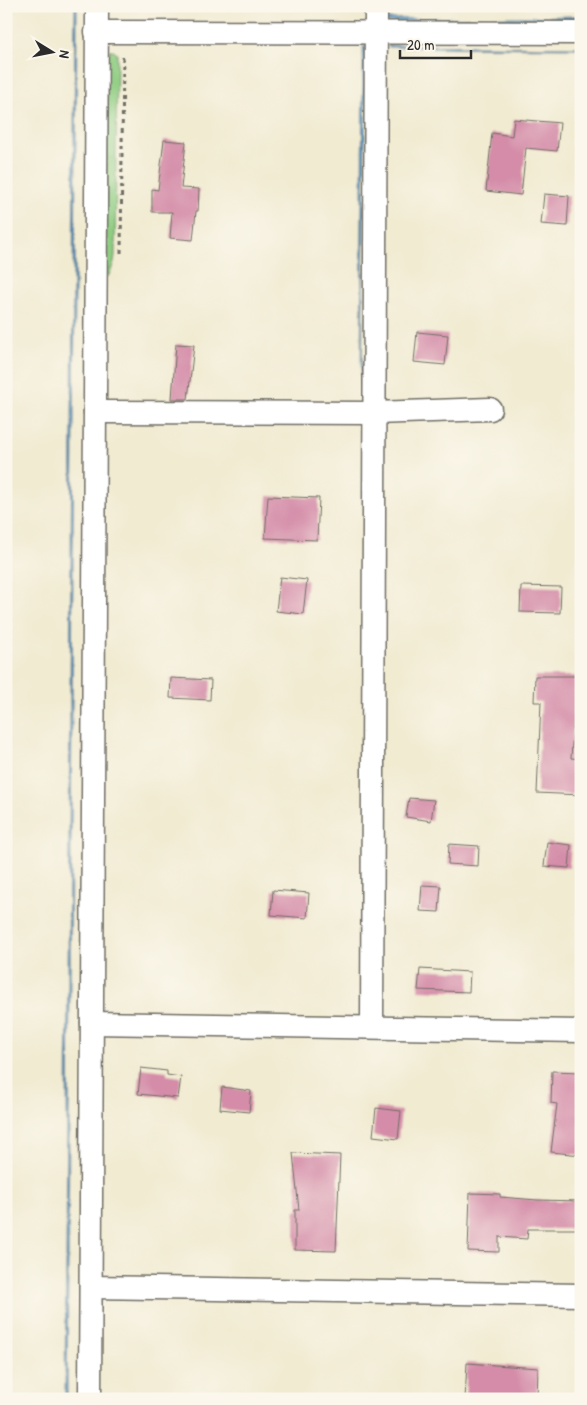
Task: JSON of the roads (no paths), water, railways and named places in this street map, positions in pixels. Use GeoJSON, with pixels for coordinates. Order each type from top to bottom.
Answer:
{"type":"FeatureCollection","features":[{"type":"Feature","properties":{"kind":"street"},"geometry":{"type":"LineString","coordinates":[[90,1399],[97,6]]}},
{"type":"Feature","properties":{"kind":"street"},"geometry":{"type":"LineString","coordinates":[[372,1027],[376,6]]}},
{"type":"Feature","properties":{"kind":"street"},"geometry":{"type":"LineString","coordinates":[[96,32],[581,32]]}},
{"type":"Feature","properties":{"kind":"street"},"geometry":{"type":"LineString","coordinates":[[95,412],[374,413],[490,409]]}},
{"type":"Feature","properties":{"kind":"street"},"geometry":{"type":"LineString","coordinates":[[92,1023],[581,1031]]}},
{"type":"Feature","properties":{"kind":"street"},"geometry":{"type":"LineString","coordinates":[[91,1287],[581,1295]]}},
{"type":"Feature","properties":{"kind":"water"},"geometry":{"type":"Polygon","coordinates":[[[75,6],[77,6],[67,1399],[65,1399],[75,6]]]}},
{"type":"Feature","properties":{"kind":"water"},"geometry":{"type":"Polygon","coordinates":[[[581,16],[581,19],[386,22],[387,19],[581,16]]]}},
{"type":"Feature","properties":{"kind":"water"},"geometry":{"type":"Polygon","coordinates":[[[388,45],[581,47],[581,48],[389,47],[388,45]]]}},
{"type":"Feature","properties":{"kind":"water"},"geometry":{"type":"Polygon","coordinates":[[[363,46],[366,46],[362,396],[361,395],[363,46]]]}}]}
